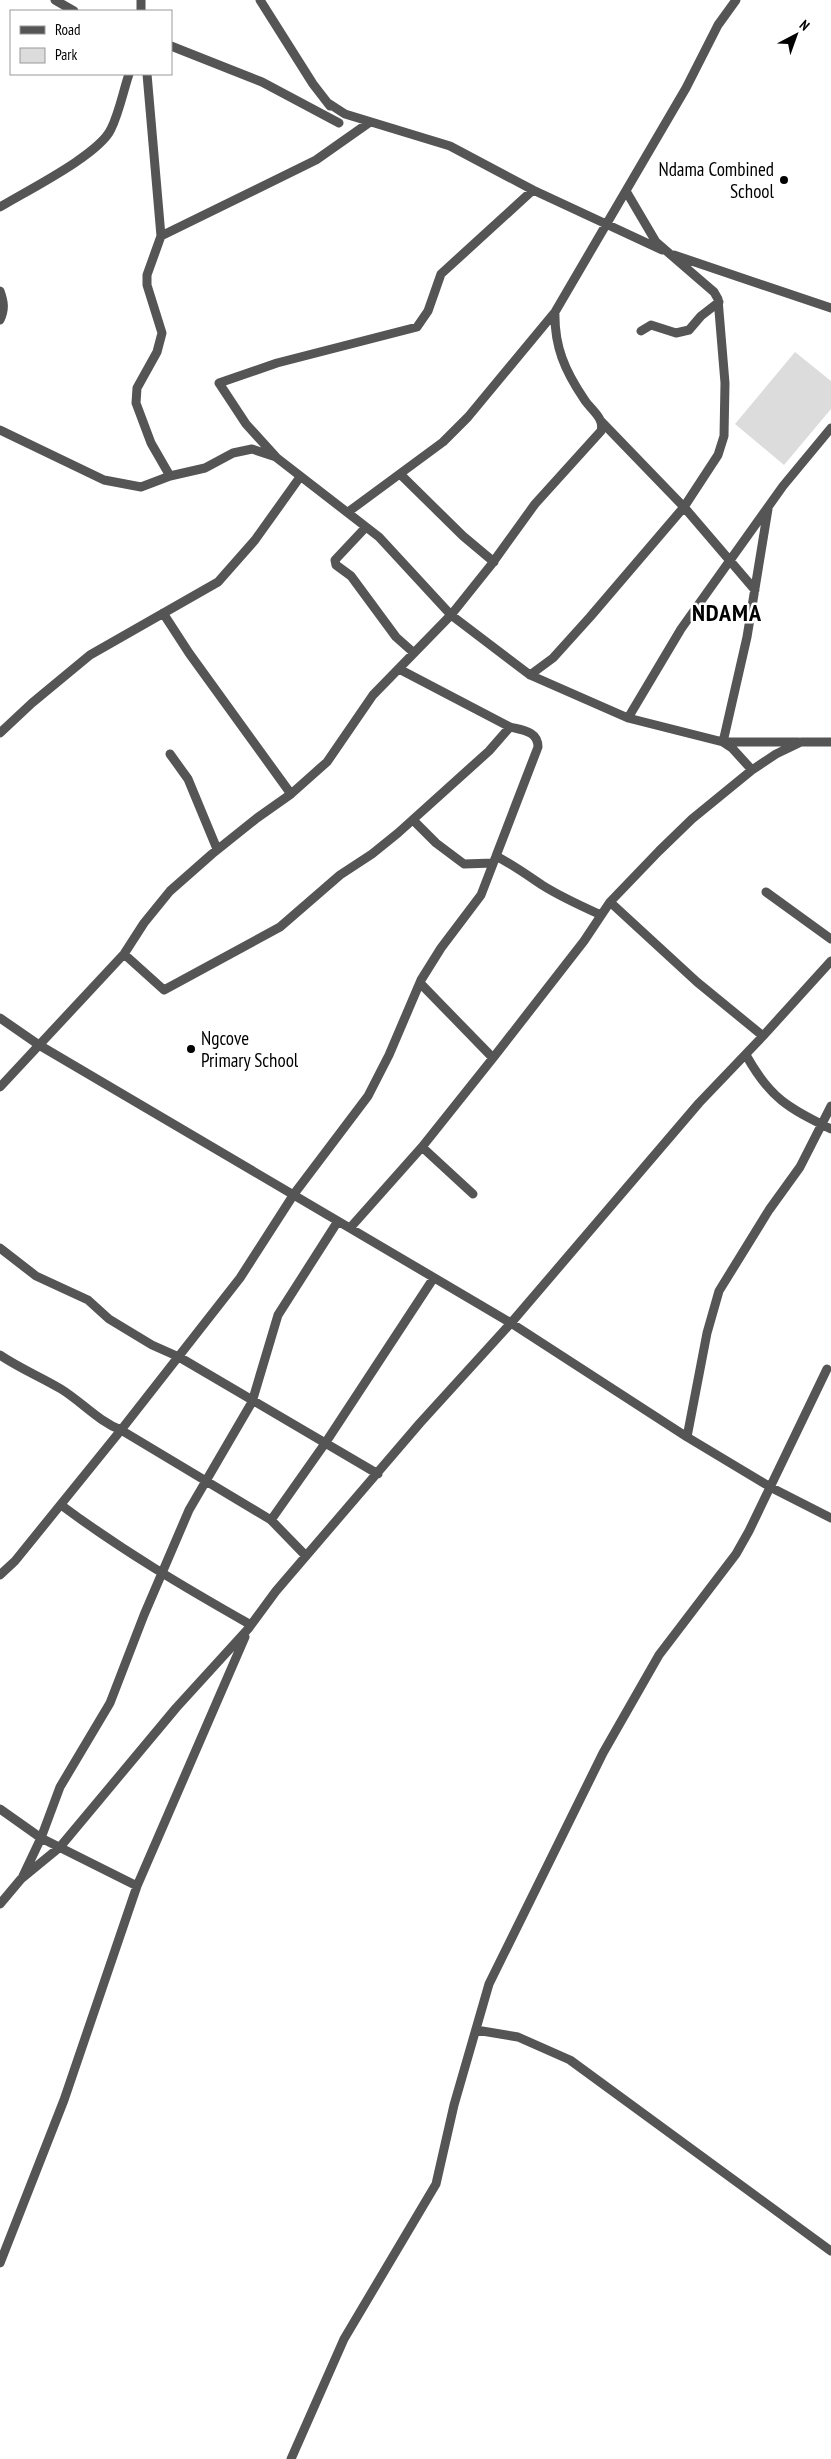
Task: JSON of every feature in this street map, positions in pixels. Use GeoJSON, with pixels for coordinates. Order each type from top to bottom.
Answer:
{"type":"FeatureCollection","features":[{"type":"Feature","properties":{"kind":"street"},"geometry":{"type":"LineString","coordinates":[[55,0],[72,10]]}},
{"type":"Feature","properties":{"kind":"street"},"geometry":{"type":"LineString","coordinates":[[260,0],[312,84],[328,103],[348,139]]}},
{"type":"Feature","properties":{"kind":"street"},"geometry":{"type":"LineString","coordinates":[[348,512],[443,442],[468,417],[555,312],[686,88],[718,25],[736,0]]}},
{"type":"Feature","properties":{"kind":"street"},"geometry":{"type":"LineString","coordinates":[[172,46],[262,82],[340,123]]}},
{"type":"Feature","properties":{"kind":"street"},"geometry":{"type":"LineString","coordinates":[[0,207],[88,154],[102,141],[111,130],[129,75]]}},
{"type":"Feature","properties":{"kind":"street"},"geometry":{"type":"LineString","coordinates":[[147,75],[161,236],[147,275],[147,285],[160,322],[162,340],[137,388],[136,403],[153,448],[170,476]]}},
{"type":"Feature","properties":{"kind":"street"},"geometry":{"type":"LineString","coordinates":[[328,103],[345,114],[450,146],[533,190],[668,253],[831,308]]}},
{"type":"Feature","properties":{"kind":"street"},"geometry":{"type":"LineString","coordinates":[[161,236],[316,160],[370,122]]}},
{"type":"Feature","properties":{"kind":"street"},"geometry":{"type":"LineString","coordinates":[[533,190],[441,274],[428,311],[417,327],[277,363],[219,383],[246,424],[277,458],[379,537],[451,615],[530,675],[628,718],[723,742],[831,742]]}},
{"type":"Feature","properties":{"kind":"street"},"geometry":{"type":"LineString","coordinates":[[530,675],[553,658],[684,507],[723,445],[725,383],[719,302],[714,292],[668,253],[647,229],[626,190]]}},
{"type":"Feature","properties":{"kind":"street"},"geometry":{"type":"LineString","coordinates":[[0,291],[4,306],[0,320]]}},
{"type":"Feature","properties":{"kind":"street"},"geometry":{"type":"LineString","coordinates":[[641,330],[651,325],[676,333],[689,330],[701,316],[719,302]]}},
{"type":"Feature","properties":{"kind":"street"},"geometry":{"type":"LineString","coordinates":[[555,312],[554,334],[560,353],[572,380],[601,421],[684,507],[755,590]]}},
{"type":"Feature","properties":{"kind":"street"},"geometry":{"type":"LineString","coordinates":[[0,1087],[124,954],[144,923],[170,891],[217,849],[291,794],[327,762],[373,695],[451,615],[494,562],[535,504],[600,431],[601,421]]}},
{"type":"Feature","properties":{"kind":"street"},"geometry":{"type":"LineString","coordinates":[[628,718],[681,629],[768,506],[831,428]]}},
{"type":"Feature","properties":{"kind":"street"},"geometry":{"type":"LineString","coordinates":[[0,430],[104,480],[141,488],[170,476],[205,468],[233,453],[252,449],[277,458]]}},
{"type":"Feature","properties":{"kind":"street"},"geometry":{"type":"LineString","coordinates":[[400,474],[463,536],[494,562]]}},
{"type":"Feature","properties":{"kind":"street"},"geometry":{"type":"LineString","coordinates":[[0,733],[32,703],[90,655],[218,582],[255,540],[300,477]]}},
{"type":"Feature","properties":{"kind":"street"},"geometry":{"type":"LineString","coordinates":[[723,742],[747,637],[768,506]]}},
{"type":"Feature","properties":{"kind":"street"},"geometry":{"type":"LineString","coordinates":[[366,526],[335,560],[336,565],[351,576],[396,637],[414,653]]}},
{"type":"Feature","properties":{"kind":"street"},"geometry":{"type":"LineString","coordinates":[[163,613],[189,653],[291,794]]}},
{"type":"Feature","properties":{"kind":"street"},"geometry":{"type":"LineString","coordinates":[[0,1575],[15,1561],[61,1505],[240,1278],[294,1194],[368,1096],[389,1055],[420,983],[441,948],[481,895],[538,747],[537,738],[530,732],[510,727],[399,669]]}},
{"type":"Feature","properties":{"kind":"street"},"geometry":{"type":"LineString","coordinates":[[124,954],[164,990],[280,927],[334,880],[372,854],[412,820],[489,751],[510,727]]}},
{"type":"Feature","properties":{"kind":"street"},"geometry":{"type":"LineString","coordinates":[[723,742],[732,748],[752,770]]}},
{"type":"Feature","properties":{"kind":"street"},"geometry":{"type":"LineString","coordinates":[[350,1228],[422,1147],[493,1058],[584,941],[610,902],[692,819],[752,770],[801,742]]}},
{"type":"Feature","properties":{"kind":"street"},"geometry":{"type":"LineString","coordinates":[[170,754],[188,779],[217,849]]}},
{"type":"Feature","properties":{"kind":"street"},"geometry":{"type":"LineString","coordinates":[[412,820],[436,843],[464,864],[495,860],[517,867],[550,890],[602,915]]}},
{"type":"Feature","properties":{"kind":"street"},"geometry":{"type":"LineString","coordinates":[[766,892],[831,939]]}},
{"type":"Feature","properties":{"kind":"street"},"geometry":{"type":"LineString","coordinates":[[610,902],[697,982],[763,1036]]}},
{"type":"Feature","properties":{"kind":"street"},"geometry":{"type":"LineString","coordinates":[[0,1904],[22,1879],[60,1848],[176,1708],[250,1627],[306,1556],[420,1424],[511,1323],[699,1103],[746,1055],[831,961]]}},
{"type":"Feature","properties":{"kind":"street"},"geometry":{"type":"LineString","coordinates":[[420,983],[493,1058]]}},
{"type":"Feature","properties":{"kind":"street"},"geometry":{"type":"LineString","coordinates":[[0,1018],[39,1045],[294,1194],[433,1279],[511,1323],[687,1437],[772,1488],[831,1518]]}},
{"type":"Feature","properties":{"kind":"street"},"geometry":{"type":"LineString","coordinates":[[746,1055],[761,1080],[776,1097],[794,1110],[831,1129]]}},
{"type":"Feature","properties":{"kind":"street"},"geometry":{"type":"LineString","coordinates":[[687,1437],[707,1333],[719,1291],[769,1210],[800,1167],[831,1106]]}},
{"type":"Feature","properties":{"kind":"street"},"geometry":{"type":"LineString","coordinates":[[422,1147],[473,1194]]}},
{"type":"Feature","properties":{"kind":"street"},"geometry":{"type":"LineString","coordinates":[[22,1879],[41,1838],[60,1787],[110,1702],[161,1574],[189,1510],[252,1402],[278,1315],[338,1221]]}},
{"type":"Feature","properties":{"kind":"street"},"geometry":{"type":"LineString","coordinates":[[0,1248],[36,1276],[88,1300],[109,1319],[152,1345],[179,1357],[252,1402],[326,1442],[378,1474]]}},
{"type":"Feature","properties":{"kind":"street"},"geometry":{"type":"LineString","coordinates":[[271,1520],[326,1442],[433,1279]]}},
{"type":"Feature","properties":{"kind":"street"},"geometry":{"type":"LineString","coordinates":[[0,1355],[40,1380],[61,1389],[108,1425],[121,1430],[271,1520],[306,1556]]}},
{"type":"Feature","properties":{"kind":"street"},"geometry":{"type":"LineString","coordinates":[[291,2459],[344,2339],[436,2184],[454,2104],[489,1984],[603,1753],[659,1655],[736,1554],[772,1488],[830,1367]]}},
{"type":"Feature","properties":{"kind":"street"},"geometry":{"type":"LineString","coordinates":[[61,1505],[113,1544],[250,1627]]}},
{"type":"Feature","properties":{"kind":"street"},"geometry":{"type":"LineString","coordinates":[[0,2263],[64,2100],[137,1886],[250,1627]]}},
{"type":"Feature","properties":{"kind":"street"},"geometry":{"type":"LineString","coordinates":[[0,1809],[41,1838],[137,1886]]}},
{"type":"Feature","properties":{"kind":"street"},"geometry":{"type":"LineString","coordinates":[[476,2030],[518,2037],[570,2060],[831,2251]]}},
{"type":"Feature","properties":{"kind":"green space"},"geometry":{"type":"Polygon","coordinates":[[[795,352],[831,381],[831,409],[784,465],[735,424],[795,352]]]}},
{"type":"Feature","properties":{"kind":"place","name":"Ndama Combined School"},"geometry":{"type":"Point","coordinates":[784,180]}},
{"type":"Feature","properties":{"kind":"place","name":"Ngcove Primary School"},"geometry":{"type":"Point","coordinates":[191,1049]}},
{"type":"Feature","properties":{"kind":"district","name":"NDAMA"},"geometry":{"type":"Point","coordinates":[727,612]}}]}
